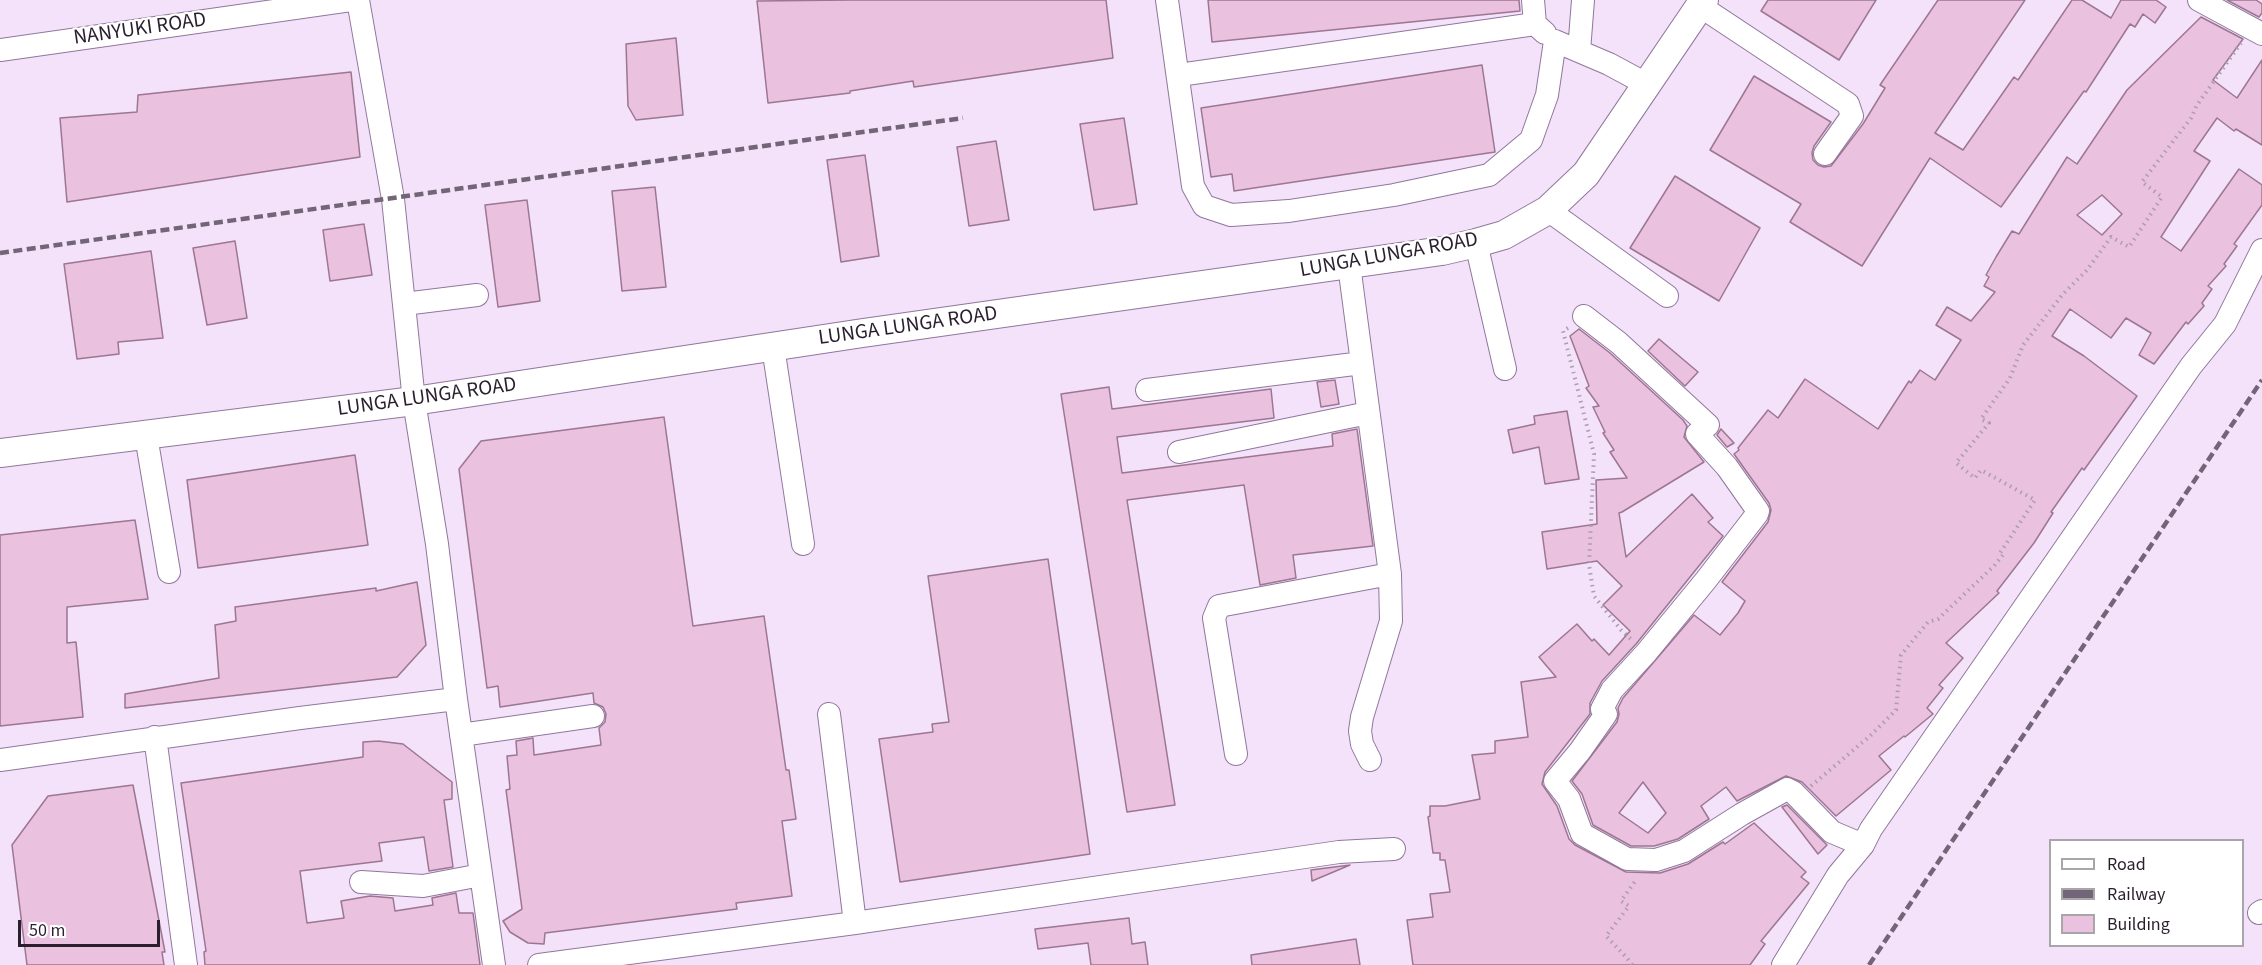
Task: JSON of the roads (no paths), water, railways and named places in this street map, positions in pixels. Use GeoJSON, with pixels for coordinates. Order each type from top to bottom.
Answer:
{"type":"FeatureCollection","features":[{"type":"Feature","properties":{"kind":"main road","name":"LUNGA LUNGA ROAD"},"geometry":{"type":"LineString","coordinates":[[0,453],[414,402],[773,347],[1349,265],[1442,251],[1476,243],[1504,235],[1548,210],[1586,174],[1702,3]]}},
{"type":"Feature","properties":{"kind":"street","name":"NANYUKI ROAD"},"geometry":{"type":"LineString","coordinates":[[0,50],[351,0]]}},
{"type":"Feature","properties":{"kind":"street"},"geometry":{"type":"LineString","coordinates":[[358,0],[393,199],[414,402],[437,544],[456,699],[494,965]]}},
{"type":"Feature","properties":{"kind":"street"},"geometry":{"type":"LineString","coordinates":[[1167,0],[1193,186],[1204,206],[1232,215],[1289,211],[1394,195],[1489,175],[1531,140],[1547,95],[1555,41]]}},
{"type":"Feature","properties":{"kind":"street"},"geometry":{"type":"LineString","coordinates":[[1533,0],[1535,24],[1555,41],[1609,64],[1648,85]]}},
{"type":"Feature","properties":{"kind":"street"},"geometry":{"type":"LineString","coordinates":[[1578,51],[1583,0]]}},
{"type":"Feature","properties":{"kind":"street"},"geometry":{"type":"LineString","coordinates":[[2199,0],[2257,31]]}},
{"type":"Feature","properties":{"kind":"street"},"geometry":{"type":"LineString","coordinates":[[1702,3],[1848,104],[1852,116],[1825,154]]}},
{"type":"Feature","properties":{"kind":"street"},"geometry":{"type":"LineString","coordinates":[[1179,75],[1535,24]]}},
{"type":"Feature","properties":{"kind":"street"},"geometry":{"type":"LineString","coordinates":[[1548,210],[1667,296]]}},
{"type":"Feature","properties":{"kind":"street"},"geometry":{"type":"LineString","coordinates":[[1476,243],[1504,369]]}},
{"type":"Feature","properties":{"kind":"street"},"geometry":{"type":"LineString","coordinates":[[1783,965],[1838,875],[1863,845],[1871,829],[2191,366],[2225,324],[2262,250]]}},
{"type":"Feature","properties":{"kind":"street"},"geometry":{"type":"LineString","coordinates":[[1349,265],[1390,574],[1391,621],[1360,730],[1362,744],[1370,760]]}},
{"type":"Feature","properties":{"kind":"street"},"geometry":{"type":"LineString","coordinates":[[404,304],[477,295]]}},
{"type":"Feature","properties":{"kind":"street"},"geometry":{"type":"LineString","coordinates":[[1584,316],[1708,425],[1697,434],[1727,467],[1758,511],[1707,580],[1612,690],[1602,709],[1605,714],[1580,751],[1555,781],[1569,799],[1582,834],[1627,859],[1656,860],[1684,851],[1742,813],[1786,789],[1792,792],[1832,832],[1863,845]]}},
{"type":"Feature","properties":{"kind":"street"},"geometry":{"type":"LineString","coordinates":[[773,347],[803,544]]}},
{"type":"Feature","properties":{"kind":"street"},"geometry":{"type":"LineString","coordinates":[[1147,390],[1362,363]]}},
{"type":"Feature","properties":{"kind":"street"},"geometry":{"type":"LineString","coordinates":[[1179,452],[1368,413]]}},
{"type":"Feature","properties":{"kind":"street"},"geometry":{"type":"LineString","coordinates":[[146,436],[169,572]]}},
{"type":"Feature","properties":{"kind":"street"},"geometry":{"type":"LineString","coordinates":[[1236,754],[1214,618],[1219,606],[1390,574]]}},
{"type":"Feature","properties":{"kind":"street"},"geometry":{"type":"LineString","coordinates":[[0,760],[155,737],[456,699]]}},
{"type":"Feature","properties":{"kind":"street"},"geometry":{"type":"LineString","coordinates":[[830,714],[855,923]]}},
{"type":"Feature","properties":{"kind":"street"},"geometry":{"type":"LineString","coordinates":[[461,735],[593,716]]}},
{"type":"Feature","properties":{"kind":"street"},"geometry":{"type":"LineString","coordinates":[[155,737],[186,965]]}},
{"type":"Feature","properties":{"kind":"street"},"geometry":{"type":"LineString","coordinates":[[539,965],[665,957],[855,923],[1339,852],[1394,849]]}},
{"type":"Feature","properties":{"kind":"street"},"geometry":{"type":"LineString","coordinates":[[361,882],[423,886],[482,875]]}},
{"type":"Feature","properties":{"kind":"railway"},"geometry":{"type":"LineString","coordinates":[[0,253],[963,118]]}},
{"type":"Feature","properties":{"kind":"railway"},"geometry":{"type":"LineString","coordinates":[[1869,965],[2262,380]]}}]}
